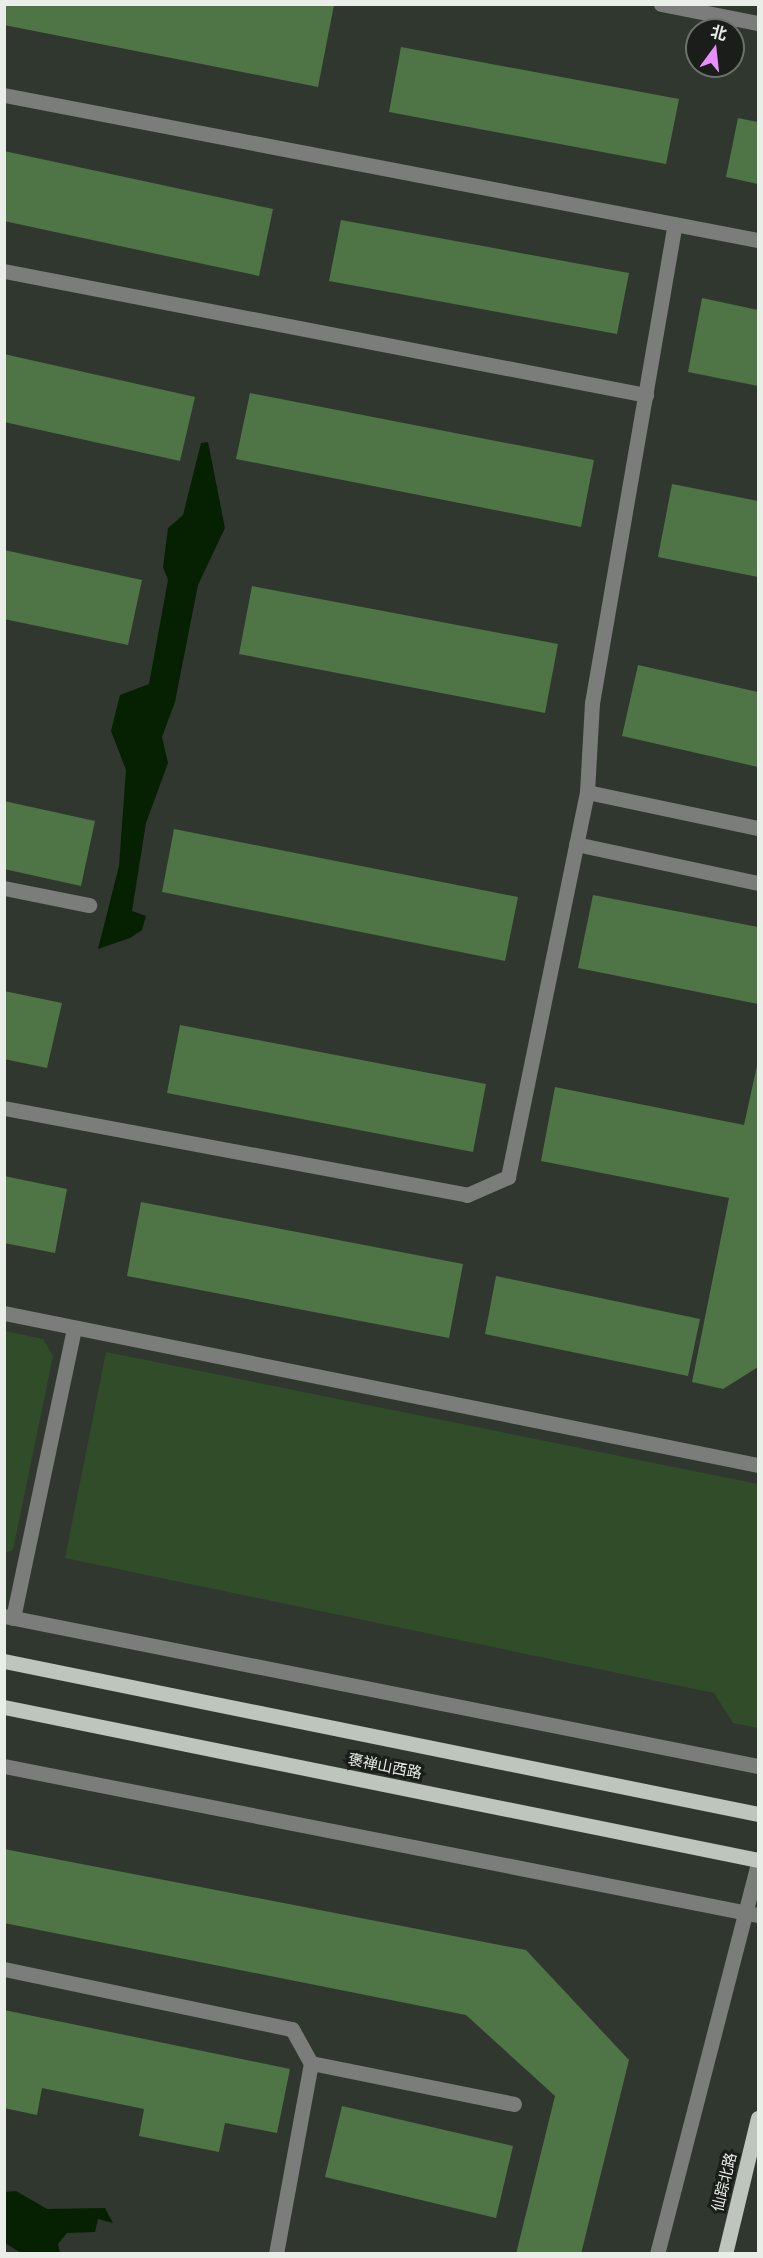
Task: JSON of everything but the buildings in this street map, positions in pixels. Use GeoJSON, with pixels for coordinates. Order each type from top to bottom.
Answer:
{"type":"FeatureCollection","features":[{"type":"Feature","properties":{"kind":"main road","name":"褒禅山西路"},"geometry":{"type":"LineString","coordinates":[[4,1661],[759,1814]]}},
{"type":"Feature","properties":{"kind":"main road","name":"褒禅山西路"},"geometry":{"type":"LineString","coordinates":[[4,1707],[759,1861]]}},
{"type":"Feature","properties":{"kind":"main road","name":"仙踪北路"},"geometry":{"type":"LineString","coordinates":[[725,2253],[759,2118]]}},
{"type":"Feature","properties":{"kind":"street"},"geometry":{"type":"LineString","coordinates":[[661,4],[759,23]]}},
{"type":"Feature","properties":{"kind":"street"},"geometry":{"type":"LineString","coordinates":[[4,95],[759,240]]}},
{"type":"Feature","properties":{"kind":"street"},"geometry":{"type":"LineString","coordinates":[[4,1108],[467,1195],[508,1177],[587,792],[592,703],[675,224]]}},
{"type":"Feature","properties":{"kind":"street"},"geometry":{"type":"LineString","coordinates":[[4,271],[646,395]]}},
{"type":"Feature","properties":{"kind":"street"},"geometry":{"type":"LineString","coordinates":[[587,792],[759,828]]}},
{"type":"Feature","properties":{"kind":"street"},"geometry":{"type":"LineString","coordinates":[[576,844],[759,883]]}},
{"type":"Feature","properties":{"kind":"street"},"geometry":{"type":"LineString","coordinates":[[4,888],[90,905]]}},
{"type":"Feature","properties":{"kind":"street"},"geometry":{"type":"LineString","coordinates":[[4,1313],[759,1465]]}},
{"type":"Feature","properties":{"kind":"street"},"geometry":{"type":"LineString","coordinates":[[74,1328],[9,1617],[759,1766]]}},
{"type":"Feature","properties":{"kind":"street"},"geometry":{"type":"LineString","coordinates":[[4,1766],[752,1913]]}},
{"type":"Feature","properties":{"kind":"street"},"geometry":{"type":"LineString","coordinates":[[657,2253],[752,1913],[759,1861]]}},
{"type":"Feature","properties":{"kind":"street"},"geometry":{"type":"LineString","coordinates":[[4,1969],[292,2029],[311,2063],[276,2253]]}},
{"type":"Feature","properties":{"kind":"street"},"geometry":{"type":"LineString","coordinates":[[311,2063],[514,2104]]}},
{"type":"Feature","properties":{"kind":"shaded area"},"geometry":{"type":"Polygon","coordinates":[[[208,442],[225,528],[198,585],[175,702],[162,737],[168,763],[146,823],[132,911],[146,916],[142,930],[130,938],[98,949],[119,866],[126,770],[111,731],[120,695],[149,684],[168,580],[163,567],[168,528],[183,515],[201,443],[208,442]]]}},
{"type":"Feature","properties":{"kind":"shaded area"},"geometry":{"type":"Polygon","coordinates":[[[5,1331],[43,1339],[53,1356],[13,1550],[5,1553],[5,1331]]]}},
{"type":"Feature","properties":{"kind":"shaded area"},"geometry":{"type":"Polygon","coordinates":[[[106,1352],[758,1484],[758,1728],[733,1723],[714,1693],[65,1558],[106,1352]]]}},
{"type":"Feature","properties":{"kind":"shaded area"},"geometry":{"type":"Polygon","coordinates":[[[16,2191],[47,2209],[105,2208],[113,2223],[98,2219],[95,2232],[67,2233],[58,2244],[60,2253],[21,2253],[5,2243],[5,2192],[16,2191]]]}}]}
